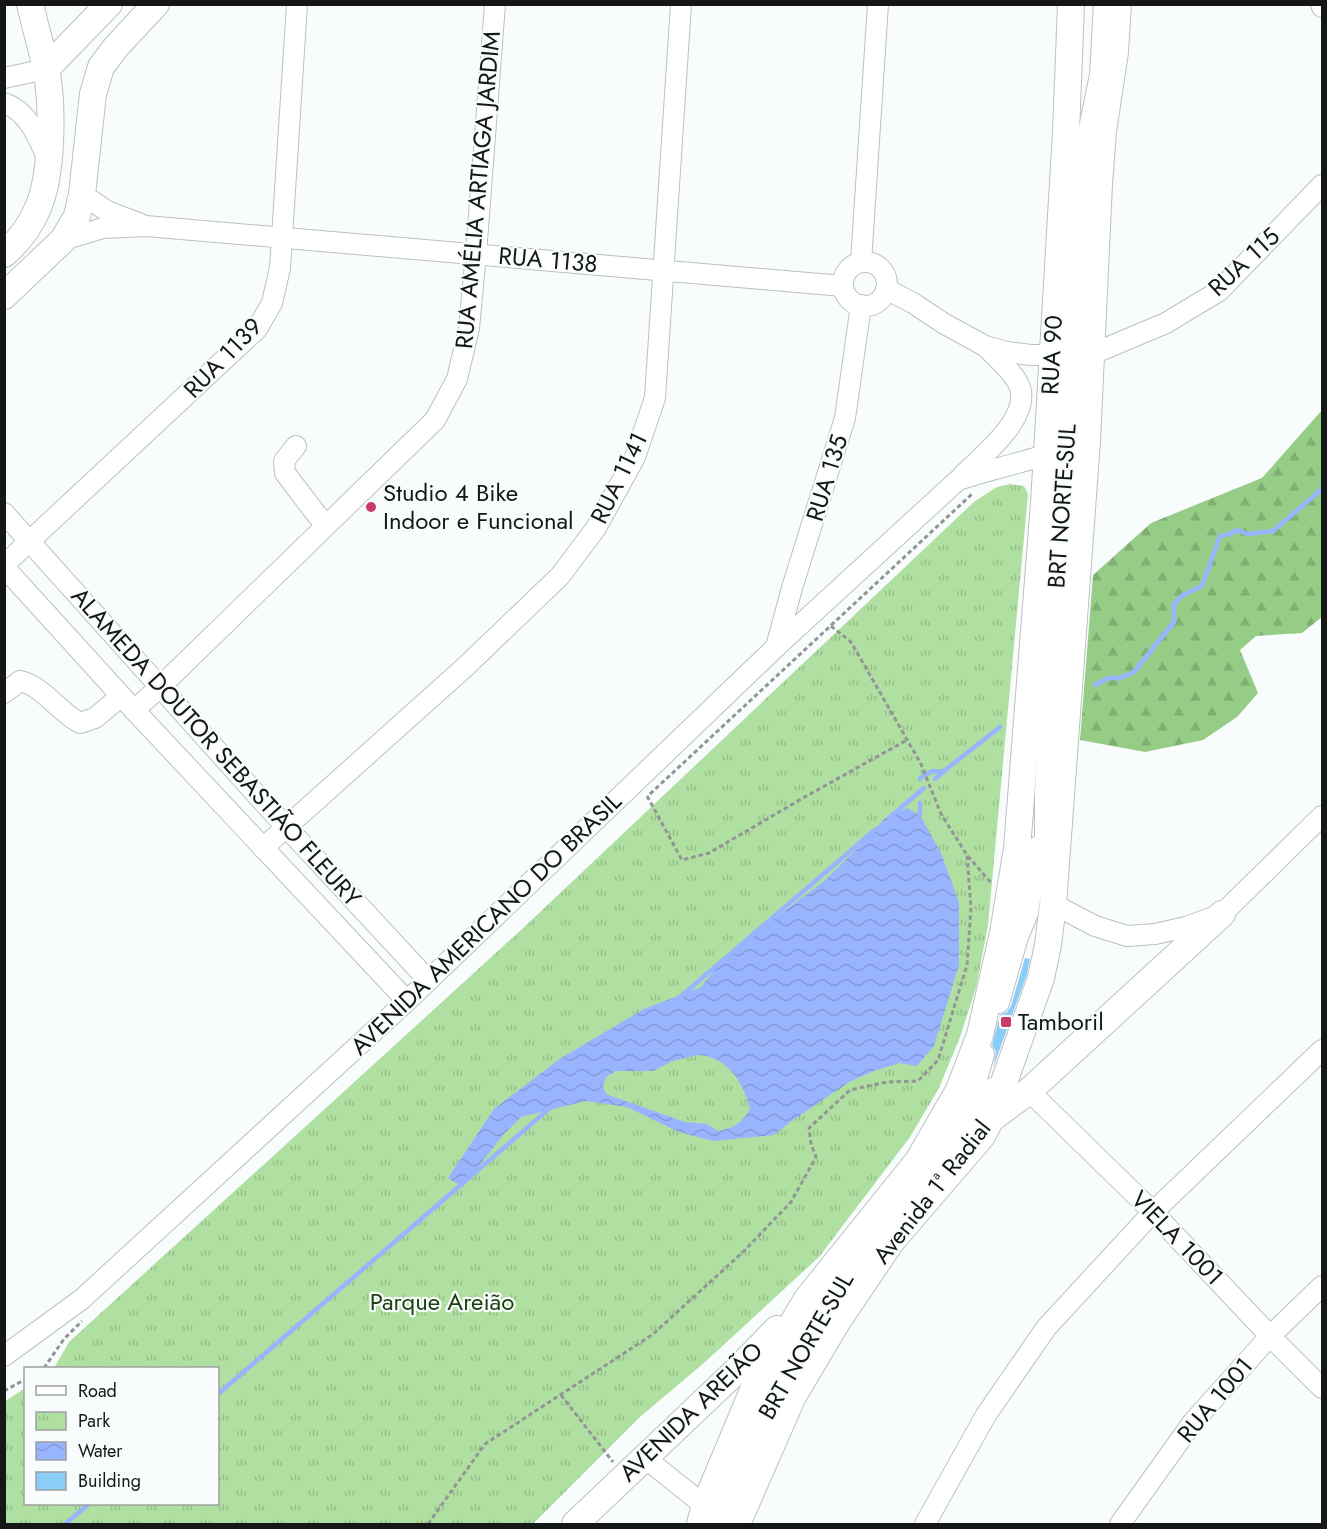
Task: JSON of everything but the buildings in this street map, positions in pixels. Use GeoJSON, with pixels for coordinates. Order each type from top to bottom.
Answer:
{"type":"FeatureCollection","features":[{"type":"Feature","properties":{"kind":"main road"},"geometry":{"type":"LineString","coordinates":[[4,254],[28,227],[38,208],[48,161],[50,106],[46,69],[30,4]]}},
{"type":"Feature","properties":{"kind":"main road"},"geometry":{"type":"LineString","coordinates":[[46,69],[109,4]]}},
{"type":"Feature","properties":{"kind":"main road"},"geometry":{"type":"LineString","coordinates":[[4,296],[63,240],[77,216],[82,194],[93,94],[101,67],[116,47],[156,4]]}},
{"type":"Feature","properties":{"kind":"main road","name":"RUA 90"},"geometry":{"type":"LineString","coordinates":[[1029,706],[1066,449],[1072,356],[1066,132],[1071,4]]}},
{"type":"Feature","properties":{"kind":"main road","name":"RUA 90"},"geometry":{"type":"LineString","coordinates":[[1069,692],[1066,449],[1072,356],[1101,163],[1115,52],[1118,4]]}},
{"type":"Feature","properties":{"kind":"main road","name":"Avenida 1ª Radial"},"geometry":{"type":"LineString","coordinates":[[718,1520],[837,1322],[891,1242],[982,1136],[991,1119],[1041,978],[1048,945],[1069,692]]}},
{"type":"Feature","properties":{"kind":"main road","name":"Avenida 1ª Radial"},"geometry":{"type":"LineString","coordinates":[[718,1520],[754,1388],[807,1299],[918,1161],[959,1089],[976,1046],[1003,933],[1017,849],[1029,706]]}},
{"type":"Feature","properties":{"kind":"main road"},"geometry":{"type":"LineString","coordinates":[[991,1119],[1029,1092],[1222,914]]}},
{"type":"Feature","properties":{"kind":"main road","name":"AVENIDA AREIÃO"},"geometry":{"type":"LineString","coordinates":[[575,1524],[734,1373],[807,1299]]}},
{"type":"Feature","properties":{"kind":"street","name":"RUA 1139"},"geometry":{"type":"LineString","coordinates":[[4,566],[257,329],[272,303],[280,268],[297,4]]}},
{"type":"Feature","properties":{"kind":"street","name":"RUA AMÉLIA ARTIAGA JARDIM"},"geometry":{"type":"LineString","coordinates":[[4,693],[20,681],[29,683],[80,723],[160,687],[435,420],[458,379],[469,328],[495,4]]}},
{"type":"Feature","properties":{"kind":"street","name":"RUA 1141"},"geometry":{"type":"LineString","coordinates":[[263,848],[464,668],[560,576],[596,528],[635,457],[655,398],[681,4]]}},
{"type":"Feature","properties":{"kind":"street"},"geometry":{"type":"LineString","coordinates":[[861,262],[878,4]]}},
{"type":"Feature","properties":{"kind":"street"},"geometry":{"type":"LineString","coordinates":[[1082,4],[1078,44],[1080,105],[1085,148]]}},
{"type":"Feature","properties":{"kind":"street"},"geometry":{"type":"LineString","coordinates":[[886,289],[985,345],[1007,352],[1072,356],[1085,148],[1100,75],[1104,4]]}},
{"type":"Feature","properties":{"kind":"street"},"geometry":{"type":"LineString","coordinates":[[4,78],[46,69]]}},
{"type":"Feature","properties":{"kind":"street"},"geometry":{"type":"LineString","coordinates":[[4,103],[11,105],[24,115],[39,138],[48,161]]}},
{"type":"Feature","properties":{"kind":"street","name":"RUA 115"},"geometry":{"type":"LineString","coordinates":[[1072,356],[1166,322],[1219,291],[1323,184]]}},
{"type":"Feature","properties":{"kind":"street","name":"RUA 1138"},"geometry":{"type":"LineString","coordinates":[[82,194],[107,211],[146,226]]}},
{"type":"Feature","properties":{"kind":"street","name":"RUA 1138"},"geometry":{"type":"LineString","coordinates":[[63,240],[103,228],[146,226],[843,286]]}},
{"type":"Feature","properties":{"kind":"street"},"geometry":{"type":"LineString","coordinates":[[861,262],[871,262],[880,267],[887,281],[883,297],[876,302],[861,305],[855,303],[846,294],[843,286],[846,272],[861,262]]}},
{"type":"Feature","properties":{"kind":"street","name":"RUA 135"},"geometry":{"type":"LineString","coordinates":[[776,647],[845,418],[861,305]]}},
{"type":"Feature","properties":{"kind":"street","name":"AVENIDA AMERICANO DO BRASIL"},"geometry":{"type":"LineString","coordinates":[[4,1356],[82,1299],[407,1001],[776,647],[958,480],[1013,424],[1020,411],[1022,397],[1018,382],[985,345]]}},
{"type":"Feature","properties":{"kind":"street"},"geometry":{"type":"LineString","coordinates":[[296,446],[284,461],[285,473],[316,515],[326,524]]}},
{"type":"Feature","properties":{"kind":"street","name":"AVENIDA AMERICANO DO BRASIL"},"geometry":{"type":"LineString","coordinates":[[958,480],[1066,449]]}},
{"type":"Feature","properties":{"kind":"street","name":"BRT NORTE-SUL"},"geometry":{"type":"LineString","coordinates":[[718,1520],[765,1412],[810,1331],[855,1263],[921,1182],[949,1157],[970,1129],[1002,1073],[1039,959],[1045,906],[1045,793],[1066,449]]}},
{"type":"Feature","properties":{"kind":"street","name":"ALAMEDA DOUTOR SEBASTIÃO FLEURY"},"geometry":{"type":"LineString","coordinates":[[4,513],[428,980]]}},
{"type":"Feature","properties":{"kind":"street","name":"ALAMEDA DOUTOR SEBASTIÃO FLEURY"},"geometry":{"type":"LineString","coordinates":[[4,566],[127,703],[407,1001]]}},
{"type":"Feature","properties":{"kind":"street"},"geometry":{"type":"LineString","coordinates":[[1053,904],[1095,927],[1127,936],[1155,934],[1186,927],[1222,914],[1320,824]]}},
{"type":"Feature","properties":{"kind":"street"},"geometry":{"type":"LineString","coordinates":[[925,1524],[986,1415],[1046,1328],[1153,1212],[1323,1050]]}},
{"type":"Feature","properties":{"kind":"street","name":"VIELA 1001"},"geometry":{"type":"LineString","coordinates":[[1029,1092],[1153,1212],[1270,1336],[1323,1388]]}},
{"type":"Feature","properties":{"kind":"street","name":"RUA 1001"},"geometry":{"type":"LineString","coordinates":[[1120,1524],[1193,1422],[1270,1336],[1323,1287]]}},
{"type":"Feature","properties":{"kind":"street"},"geometry":{"type":"LineString","coordinates":[[645,1458],[718,1520]]}},
{"type":"Feature","properties":{"kind":"path"},"geometry":{"type":"LineString","coordinates":[[831,626],[851,642],[921,764],[941,814],[967,855],[980,873],[997,890],[998,878]]}},
{"type":"Feature","properties":{"kind":"path"},"geometry":{"type":"LineString","coordinates":[[647,796],[682,860],[709,853],[907,741]]}},
{"type":"Feature","properties":{"kind":"path"},"geometry":{"type":"LineString","coordinates":[[428,1524],[485,1444],[652,1335],[742,1252],[791,1202],[816,1157],[809,1128],[850,1090],[887,1082],[918,1081],[938,1060],[967,965],[971,908],[967,855]]}},
{"type":"Feature","properties":{"kind":"path"},"geometry":{"type":"LineString","coordinates":[[4,1391],[24,1380]]}},
{"type":"Feature","properties":{"kind":"path"},"geometry":{"type":"LineString","coordinates":[[561,1395],[617,1467]]}},
{"type":"Feature","properties":{"kind":"green space"},"geometry":{"type":"Polygon","coordinates":[[[1322,410],[1322,617],[1302,633],[1256,636],[1240,650],[1258,693],[1237,717],[1203,740],[1145,752],[1080,740],[1093,575],[1151,523],[1262,478],[1322,410]]]}},
{"type":"Feature","properties":{"kind":"green space","name":"Parque Areião"},"geometry":{"type":"Polygon","coordinates":[[[1010,484],[1024,486],[1028,494],[988,925],[976,988],[960,1037],[939,1088],[910,1137],[819,1257],[705,1362],[640,1417],[533,1524],[5,1524],[4,1402],[24,1389],[24,1505],[219,1505],[219,1367],[55,1367],[69,1342],[520,931],[975,501],[997,487],[1010,484]]]}},
{"type":"Feature","properties":{"kind":"water"},"geometry":{"type":"Polygon","coordinates":[[[907,808],[920,815],[941,853],[959,902],[959,965],[934,1046],[917,1066],[900,1063],[849,1082],[774,1135],[713,1141],[679,1132],[627,1107],[586,1101],[521,1117],[503,1135],[463,1187],[448,1178],[494,1109],[561,1058],[644,1009],[701,987],[715,969],[744,942],[824,881],[884,819],[907,808]],[[698,1055],[673,1061],[653,1071],[616,1071],[606,1077],[603,1086],[606,1094],[685,1122],[707,1124],[718,1131],[724,1130],[741,1121],[750,1109],[739,1081],[733,1073],[718,1060],[698,1055]]]}},
{"type":"Feature","properties":{"kind":"waterway"},"geometry":{"type":"LineString","coordinates":[[1095,685],[1108,678],[1120,678],[1134,672],[1174,622],[1174,604],[1183,595],[1202,586],[1220,536],[1237,530],[1248,534],[1273,531],[1322,489]]}},
{"type":"Feature","properties":{"kind":"waterway"},"geometry":{"type":"LineString","coordinates":[[920,779],[930,772],[944,771],[1000,727]]}},
{"type":"Feature","properties":{"kind":"waterway"},"geometry":{"type":"LineString","coordinates":[[935,779],[944,771]]}},
{"type":"Feature","properties":{"kind":"waterway"},"geometry":{"type":"LineString","coordinates":[[889,818],[924,788]]}},
{"type":"Feature","properties":{"kind":"waterway"},"geometry":{"type":"LineString","coordinates":[[920,803],[920,815]]}},
{"type":"Feature","properties":{"kind":"waterway"},"geometry":{"type":"LineString","coordinates":[[680,997],[876,829]]}},
{"type":"Feature","properties":{"kind":"waterway"},"geometry":{"type":"LineString","coordinates":[[219,1393],[550,1108]]}},
{"type":"Feature","properties":{"kind":"waterway"},"geometry":{"type":"LineString","coordinates":[[65,1524],[88,1505]]}},
{"type":"Feature","properties":{"kind":"place","name":"Studio 4 Bike Indoor e Funcional"},"geometry":{"type":"Point","coordinates":[371,507]}},
{"type":"Feature","properties":{"kind":"place","name":"Tamboril"},"geometry":{"type":"Point","coordinates":[1006,1022]}}]}
